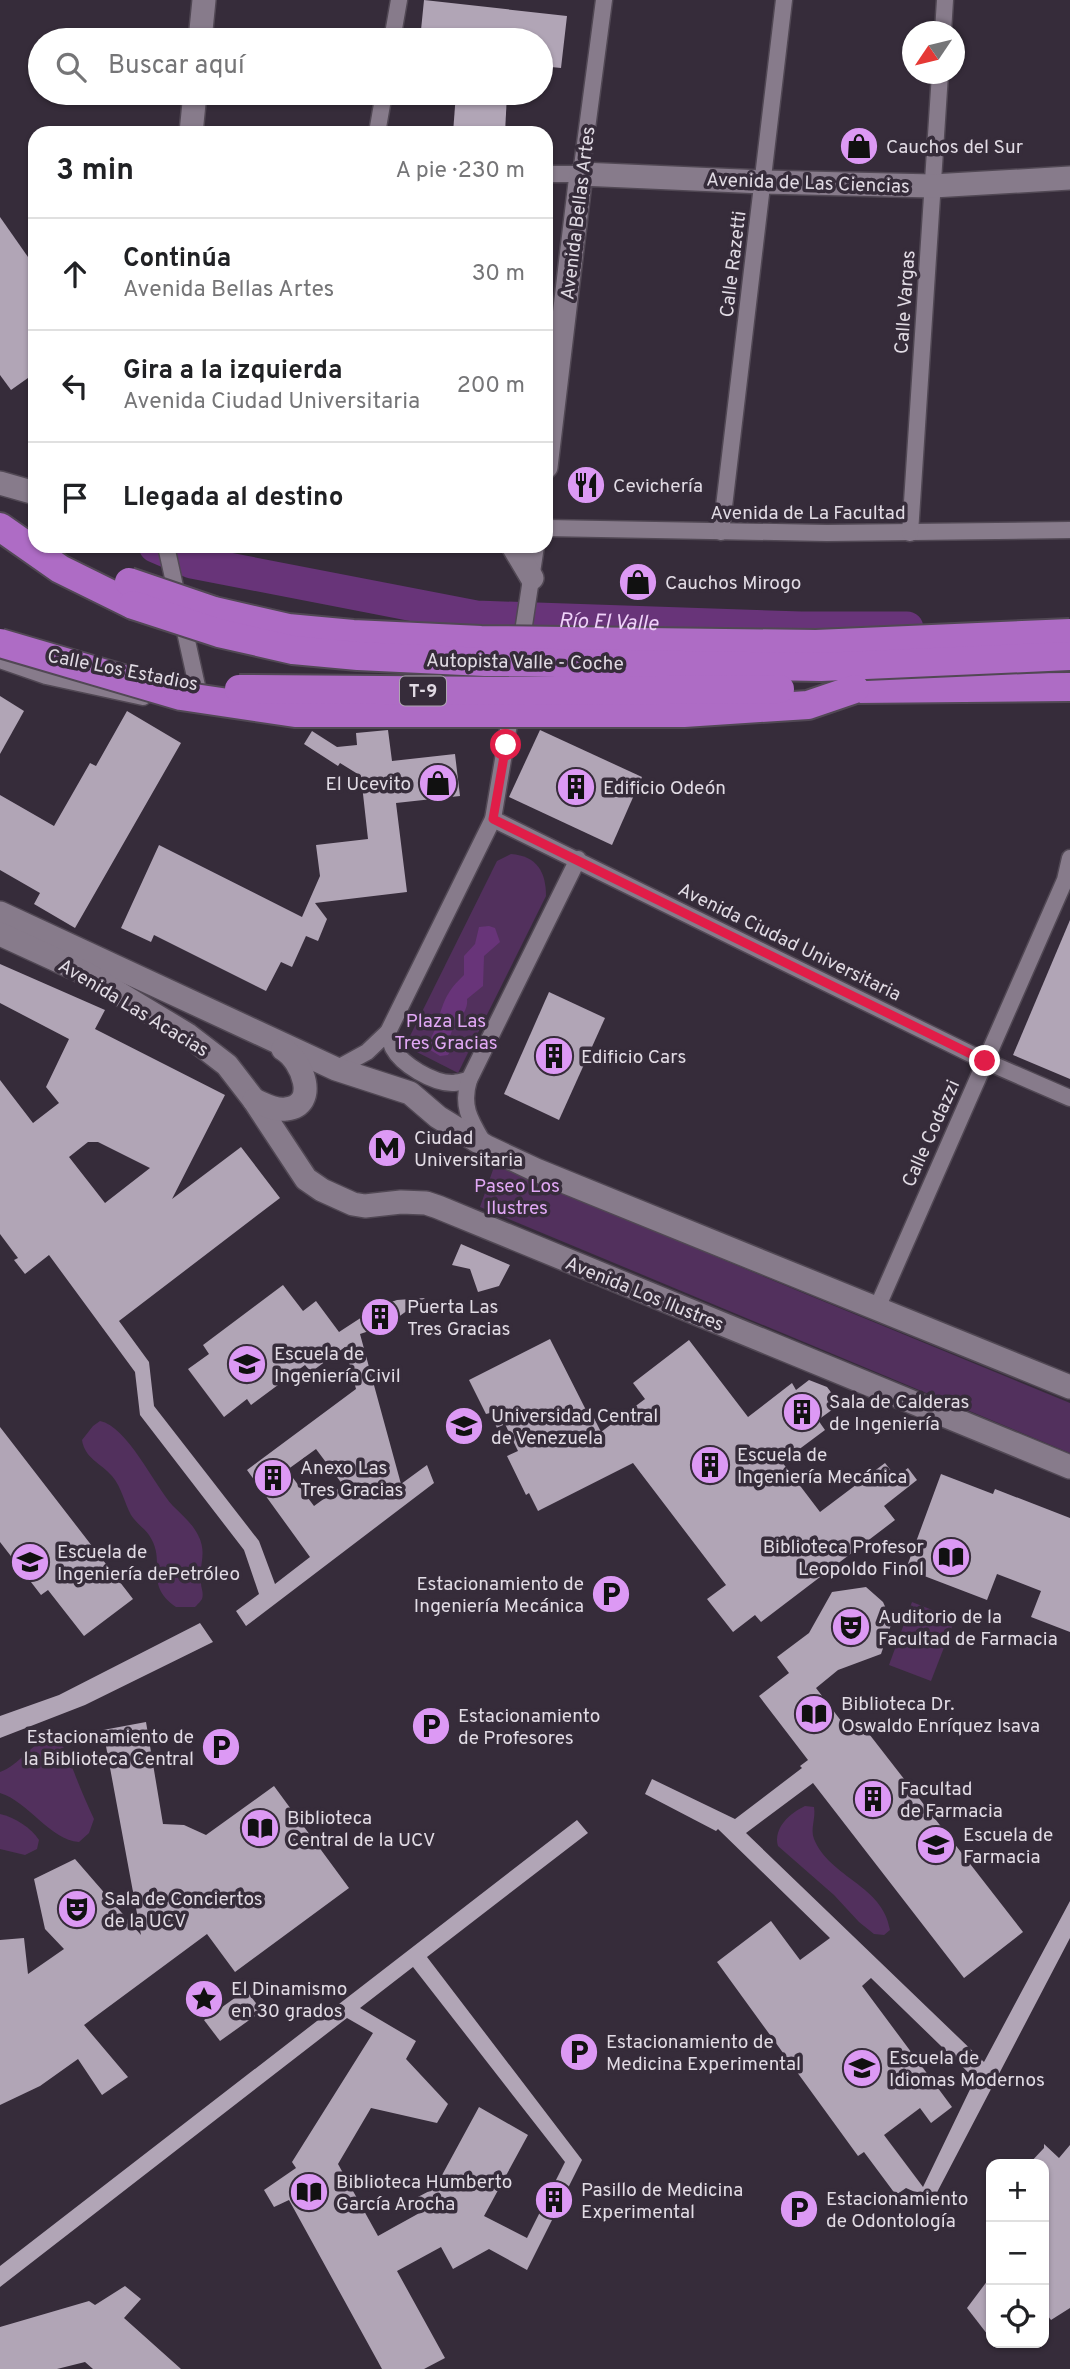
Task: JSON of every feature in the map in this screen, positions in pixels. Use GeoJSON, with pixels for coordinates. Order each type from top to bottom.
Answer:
{"type":"FeatureCollection","features":[{"type":"Feature","properties":{"kind":"highway","name":"Autopista Valle - Coche"},"geometry":{"type":"LineString","coordinates":[[3,529],[28,538]]}},
{"type":"Feature","properties":{"kind":"highway","name":"Autopista Valle - Coche"},"geometry":{"type":"LineString","coordinates":[[3,529],[28,547]]}},
{"type":"Feature","properties":{"kind":"highway","name":"Autopista Valle - Coche"},"geometry":{"type":"LineString","coordinates":[[37,553],[60,569],[133,605],[219,633],[293,650],[485,662],[821,667],[1070,656]]}},
{"type":"Feature","properties":{"kind":"highway","name":"Autopista Valle - Coche"},"geometry":{"type":"LineString","coordinates":[[68,553],[128,582],[214,611],[288,628],[353,634],[481,640],[816,644],[1070,633]]}},
{"type":"Feature","properties":{"kind":"highway","name":"T-9"},"geometry":{"type":"LineString","coordinates":[[0,628],[94,661],[244,690],[1070,687]]}},
{"type":"Feature","properties":{"kind":"highway"},"geometry":{"type":"LineString","coordinates":[[0,643],[181,696],[295,713],[684,713],[808,705],[855,689]]}},
{"type":"Feature","properties":{"kind":"main road"},"geometry":{"type":"LineString","coordinates":[[201,28],[204,0]]}},
{"type":"Feature","properties":{"kind":"main road"},"geometry":{"type":"LineString","coordinates":[[192,126],[194,105]]}},
{"type":"Feature","properties":{"kind":"main road","name":"Avenida de Las Ciencias"},"geometry":{"type":"LineString","coordinates":[[581,174],[933,186],[1070,178]]}},
{"type":"Feature","properties":{"kind":"main road","name":"Avenida Bellas Artes"},"geometry":{"type":"LineString","coordinates":[[553,408],[581,174]]}},
{"type":"Feature","properties":{"kind":"main road"},"geometry":{"type":"LineString","coordinates":[[0,483],[28,491]]}},
{"type":"Feature","properties":{"kind":"main road"},"geometry":{"type":"LineString","coordinates":[[517,553],[532,578]]}},
{"type":"Feature","properties":{"kind":"main road","name":"Avenida Las Acacias"},"geometry":{"type":"LineString","coordinates":[[0,913],[254,1031]]}},
{"type":"Feature","properties":{"kind":"main road","name":"Avenida Las Acacias"},"geometry":{"type":"LineString","coordinates":[[0,934],[87,974],[188,1035],[227,1065],[254,1100]]}},
{"type":"Feature","properties":{"kind":"main road"},"geometry":{"type":"LineString","coordinates":[[254,1031],[336,1069],[410,1093],[438,1117],[486,1147],[548,1176],[1070,1387]]}},
{"type":"Feature","properties":{"kind":"main road"},"geometry":{"type":"LineString","coordinates":[[254,1031],[292,1054],[302,1071],[305,1089],[302,1100],[289,1109],[273,1108],[254,1100]]}},
{"type":"Feature","properties":{"kind":"main road","name":"Avenida Los Ilustres"},"geometry":{"type":"LineString","coordinates":[[254,1100],[306,1179],[337,1198],[353,1205],[401,1202],[438,1207],[1070,1467]]}},
{"type":"Feature","properties":{"kind":"street"},"geometry":{"type":"LineString","coordinates":[[394,28],[399,0]]}},
{"type":"Feature","properties":{"kind":"street","name":"Avenida Bellas Artes"},"geometry":{"type":"LineString","coordinates":[[581,174],[604,0]]}},
{"type":"Feature","properties":{"kind":"street","name":"Calle Razetti"},"geometry":{"type":"LineString","coordinates":[[721,532],[784,0]]}},
{"type":"Feature","properties":{"kind":"street"},"geometry":{"type":"LineString","coordinates":[[943,21],[944,0]]}},
{"type":"Feature","properties":{"kind":"street","name":"Calle Vargas"},"geometry":{"type":"LineString","coordinates":[[910,533],[939,84]]}},
{"type":"Feature","properties":{"kind":"street"},"geometry":{"type":"LineString","coordinates":[[378,126],[382,105]]}},
{"type":"Feature","properties":{"kind":"street","name":"Avenida de Las Ciencias"},"geometry":{"type":"LineString","coordinates":[[553,174],[581,174]]}},
{"type":"Feature","properties":{"kind":"street","name":"Avenida de La Facultad"},"geometry":{"type":"LineString","coordinates":[[553,528],[910,533],[1070,530]]}},
{"type":"Feature","properties":{"kind":"street","name":"Calle Los Estadios"},"geometry":{"type":"LineString","coordinates":[[0,660],[83,686],[202,708],[168,553]]}},
{"type":"Feature","properties":{"kind":"street"},"geometry":{"type":"LineString","coordinates":[[336,1069],[367,1052],[388,1032],[493,819],[535,553]]}},
{"type":"Feature","properties":{"kind":"street","name":"Avenida Ciudad Universitaria"},"geometry":{"type":"LineString","coordinates":[[493,819],[985,1061],[1070,1098]]}},
{"type":"Feature","properties":{"kind":"street","name":"Calle Codazzi"},"geometry":{"type":"LineString","coordinates":[[877,1308],[1065,880],[1070,858]]}},
{"type":"Feature","properties":{"kind":"street"},"geometry":{"type":"LineString","coordinates":[[486,1147],[474,1126],[464,1097],[469,1080],[578,859]]}},
{"type":"Feature","properties":{"kind":"street"},"geometry":{"type":"LineString","coordinates":[[388,1032],[392,1047],[399,1057],[416,1069],[433,1079],[451,1083],[469,1080]]}},
{"type":"Feature","properties":{"kind":"green space","name":"Plaza Las Tres Gracias"},"geometry":{"type":"Polygon","coordinates":[[[511,854],[534,862],[542,873],[546,896],[458,1073],[405,1046],[497,861],[511,854]]]}},
{"type":"Feature","properties":{"kind":"green space","name":"Paseo Los Ilustres"},"geometry":{"type":"Polygon","coordinates":[[[496,1161],[721,1259],[1070,1403],[1070,1453],[480,1207],[496,1161]]]}},
{"type":"Feature","properties":{"kind":"green space"},"geometry":{"type":"Polygon","coordinates":[[[100,1421],[120,1433],[140,1457],[166,1497],[198,1535],[203,1554],[200,1577],[203,1594],[195,1607],[176,1607],[160,1590],[154,1545],[149,1535],[131,1515],[112,1476],[86,1452],[82,1440],[100,1421]]]}},
{"type":"Feature","properties":{"kind":"green space"},"geometry":{"type":"Polygon","coordinates":[[[912,1602],[955,1619],[931,1681],[889,1665],[912,1602]]]}},
{"type":"Feature","properties":{"kind":"green space"},"geometry":{"type":"Polygon","coordinates":[[[48,1739],[60,1744],[66,1751],[94,1819],[89,1833],[79,1842],[58,1835],[20,1804],[0,1793],[0,1772],[48,1739]]]}},
{"type":"Feature","properties":{"kind":"green space"},"geometry":{"type":"Polygon","coordinates":[[[805,1806],[814,1807],[813,1835],[822,1852],[877,1902],[885,1915],[890,1930],[884,1935],[874,1934],[859,1922],[834,1895],[778,1846],[780,1827],[805,1806]]]}},
{"type":"Feature","properties":{"kind":"green space"},"geometry":{"type":"Polygon","coordinates":[[[0,1814],[17,1820],[32,1831],[39,1840],[37,1849],[25,1855],[0,1849],[0,1814]]]}},
{"type":"Feature","properties":{"kind":"shaded area"},"geometry":{"type":"Polygon","coordinates":[[[479,927],[495,928],[500,942],[484,956],[483,986],[467,999],[466,1009],[452,1032],[448,1055],[440,1056],[427,1048],[428,1045],[446,998],[464,975],[464,956],[475,944],[479,927]]]}},
{"type":"Feature","properties":{"kind":"building"},"geometry":{"type":"Polygon","coordinates":[[[424,0],[567,16],[561,68],[553,67],[553,28],[421,28],[424,0]]]}},
{"type":"Feature","properties":{"kind":"building"},"geometry":{"type":"Polygon","coordinates":[[[455,105],[506,105],[505,126],[454,126],[455,105]]]}},
{"type":"Feature","properties":{"kind":"building"},"geometry":{"type":"Polygon","coordinates":[[[0,217],[28,257],[28,378],[11,390],[0,375],[0,217]]]}},
{"type":"Feature","properties":{"kind":"building"},"geometry":{"type":"Polygon","coordinates":[[[0,696],[24,711],[0,754],[0,696]]]}},
{"type":"Feature","properties":{"kind":"building"},"geometry":{"type":"Polygon","coordinates":[[[127,711],[181,743],[75,928],[34,904],[40,893],[0,870],[0,795],[54,826],[90,763],[96,766],[127,711]]]}},
{"type":"Feature","properties":{"kind":"building"},"geometry":{"type":"Polygon","coordinates":[[[388,730],[392,761],[455,754],[460,796],[396,803],[407,892],[315,903],[327,919],[318,941],[306,936],[292,967],[281,962],[266,991],[154,935],[151,942],[121,928],[159,845],[302,917],[320,876],[316,845],[368,839],[361,776],[340,763],[338,766],[304,744],[312,731],[337,747],[357,745],[356,733],[388,730]]]}},
{"type":"Feature","properties":{"kind":"building","name":"Edificio Odeón"},"geometry":{"type":"Polygon","coordinates":[[[540,730],[642,777],[612,845],[509,797],[540,730]]]}},
{"type":"Feature","properties":{"kind":"building"},"geometry":{"type":"Polygon","coordinates":[[[1070,920],[1070,1079],[1013,1055],[1070,920]]]}},
{"type":"Feature","properties":{"kind":"building"},"geometry":{"type":"Polygon","coordinates":[[[0,964],[105,1010],[95,1029],[225,1095],[172,1199],[241,1147],[280,1198],[119,1321],[149,1362],[154,1406],[259,1541],[275,1584],[310,1557],[247,1470],[356,1389],[345,1347],[311,1372],[305,1365],[251,1405],[247,1399],[224,1417],[188,1369],[209,1354],[203,1345],[283,1285],[303,1311],[316,1301],[339,1332],[379,1306],[397,1300],[425,1298],[387,1325],[360,1334],[401,1484],[427,1465],[434,1483],[246,1626],[236,1611],[259,1594],[244,1550],[140,1415],[135,1372],[49,1255],[25,1274],[14,1260],[18,1258],[0,1234],[0,1080],[33,1123],[59,1103],[46,1087],[69,1039],[0,1003],[0,964]],[[88,1142],[69,1157],[105,1203],[150,1168],[98,1142],[88,1142]],[[316,1449],[287,1470],[314,1506],[343,1485],[316,1449]]]}},
{"type":"Feature","properties":{"kind":"building","name":"Edificio Cars"},"geometry":{"type":"Polygon","coordinates":[[[549,992],[605,1018],[559,1120],[504,1094],[549,992]]]}},
{"type":"Feature","properties":{"kind":"building"},"geometry":{"type":"Polygon","coordinates":[[[461,1244],[510,1265],[499,1286],[478,1292],[470,1269],[452,1265],[461,1244]]]}},
{"type":"Feature","properties":{"kind":"building"},"geometry":{"type":"Polygon","coordinates":[[[550,1339],[589,1416],[592,1414],[601,1432],[645,1399],[633,1383],[689,1340],[748,1417],[792,1383],[796,1390],[809,1380],[827,1387],[840,1404],[818,1420],[825,1430],[782,1462],[820,1512],[885,1463],[896,1477],[908,1468],[917,1480],[884,1506],[895,1520],[761,1622],[755,1615],[733,1632],[707,1599],[726,1585],[633,1463],[538,1511],[529,1493],[526,1495],[507,1456],[518,1451],[505,1424],[497,1428],[490,1413],[486,1414],[469,1380],[550,1339]]]}},
{"type":"Feature","properties":{"kind":"building"},"geometry":{"type":"Polygon","coordinates":[[[0,1427],[133,1599],[84,1636],[48,1590],[41,1595],[0,1542],[0,1427]]]}},
{"type":"Feature","properties":{"kind":"building"},"geometry":{"type":"Polygon","coordinates":[[[941,1474],[993,1494],[995,1489],[1070,1518],[1070,1632],[1031,1617],[1041,1591],[997,1574],[987,1600],[906,1569],[941,1474]]]}},
{"type":"Feature","properties":{"kind":"building"},"geometry":{"type":"Polygon","coordinates":[[[866,1587],[883,1602],[892,1622],[881,1654],[838,1670],[816,1688],[848,1730],[859,1721],[1023,1932],[964,1978],[813,1783],[746,1833],[984,2062],[1070,1901],[1070,1938],[933,2200],[906,2188],[896,2195],[864,2152],[858,2156],[717,1962],[771,1921],[800,1960],[830,1938],[718,1829],[716,1831],[645,1794],[652,1779],[735,1819],[802,1768],[800,1766],[808,1760],[759,1696],[789,1673],[777,1657],[809,1633],[832,1592],[866,1587]],[[871,1978],[862,1986],[952,2107],[931,2123],[920,2108],[884,2135],[923,2187],[975,2079],[871,1978]]]}},
{"type":"Feature","properties":{"kind":"building"},"geometry":{"type":"Polygon","coordinates":[[[200,1623],[213,1642],[85,1705],[0,1738],[0,1716],[59,1695],[200,1623]]]}},
{"type":"Feature","properties":{"kind":"building"},"geometry":{"type":"Polygon","coordinates":[[[146,1722],[163,1824],[184,1825],[206,1835],[274,1786],[349,1888],[235,1972],[207,1934],[84,2025],[128,2077],[102,2095],[78,2059],[40,2086],[0,2105],[0,1940],[24,1938],[28,1974],[64,1949],[45,1929],[34,1879],[75,1859],[141,1935],[103,1730],[146,1722]]]}},
{"type":"Feature","properties":{"kind":"building"},"geometry":{"type":"Polygon","coordinates":[[[577,1820],[588,1833],[427,1957],[582,2160],[527,2270],[489,2249],[453,2269],[441,2247],[397,2271],[445,2358],[424,2369],[382,2369],[289,2200],[274,2207],[264,2190],[296,2168],[292,2162],[373,2033],[347,2018],[0,2287],[0,2266],[577,1820]],[[413,1967],[360,2008],[416,2041],[406,2059],[448,2104],[437,2123],[371,2108],[338,2164],[378,2236],[423,2211],[416,2198],[435,2188],[479,2107],[528,2135],[484,2216],[527,2238],[565,2162],[413,1967]]]}},
{"type":"Feature","properties":{"kind":"building"},"geometry":{"type":"Polygon","coordinates":[[[246,1990],[262,2011],[220,2041],[204,2020],[246,1990]]]}},
{"type":"Feature","properties":{"kind":"building"},"geometry":{"type":"Polygon","coordinates":[[[1044,2144],[1059,2158],[1070,2145],[1070,2308],[1051,2320],[1049,2159],[1034,2159],[1044,2148],[1044,2144]]]}},
{"type":"Feature","properties":{"kind":"building"},"geometry":{"type":"Polygon","coordinates":[[[986,2283],[986,2333],[967,2308],[986,2283]]]}},
{"type":"Feature","properties":{"kind":"building"},"geometry":{"type":"Polygon","coordinates":[[[125,2286],[141,2299],[124,2318],[181,2369],[93,2369],[85,2362],[57,2369],[0,2369],[0,2327],[89,2301],[95,2305],[125,2286]]]}},
{"type":"Feature","properties":{"kind":"waterway","name":"Río El Valle"},"geometry":{"type":"LineString","coordinates":[[171,553],[192,562],[476,617],[801,628],[907,628]]}},
{"type":"Feature","properties":{"kind":"place","name":"Cauchos del Sur"},"geometry":{"type":"Point","coordinates":[859,146]}},
{"type":"Feature","properties":{"kind":"place","name":"Cevichería"},"geometry":{"type":"Point","coordinates":[586,485]}},
{"type":"Feature","properties":{"kind":"place","name":"Cauchos Mirogo"},"geometry":{"type":"Point","coordinates":[638,582]}},
{"type":"Feature","properties":{"kind":"place","name":"El Ucevito"},"geometry":{"type":"Point","coordinates":[438,783]}},
{"type":"Feature","properties":{"kind":"place","name":"Edificio Odeón"},"geometry":{"type":"Point","coordinates":[576,787]}},
{"type":"Feature","properties":{"kind":"place","name":"Edificio Cars"},"geometry":{"type":"Point","coordinates":[554,1056]}},
{"type":"Feature","properties":{"kind":"place","name":"Ciudad Universitaria"},"geometry":{"type":"Point","coordinates":[387,1148]}},
{"type":"Feature","properties":{"kind":"place","name":"Puerta Las Tres Gracias"},"geometry":{"type":"Point","coordinates":[380,1317]}},
{"type":"Feature","properties":{"kind":"place","name":"Escuela de Ingeniería Civil"},"geometry":{"type":"Point","coordinates":[247,1364]}},
{"type":"Feature","properties":{"kind":"place","name":"Sala de Calderas de Ingeniería"},"geometry":{"type":"Point","coordinates":[802,1412]}},
{"type":"Feature","properties":{"kind":"place","name":"Universidad Central de Venezuela"},"geometry":{"type":"Point","coordinates":[464,1426]}},
{"type":"Feature","properties":{"kind":"place","name":"Escuela de Ingeniería Mecánica"},"geometry":{"type":"Point","coordinates":[710,1465]}},
{"type":"Feature","properties":{"kind":"place","name":"Anexo Las Tres Gracias"},"geometry":{"type":"Point","coordinates":[273,1478]}},
{"type":"Feature","properties":{"kind":"place","name":"Biblioteca Profesor Leopoldo Finol"},"geometry":{"type":"Point","coordinates":[951,1557]}},
{"type":"Feature","properties":{"kind":"place","name":"Escuela de Ingeniería dePetróleo"},"geometry":{"type":"Point","coordinates":[30,1562]}},
{"type":"Feature","properties":{"kind":"place","name":"Estacionamiento de Ingeniería Mecánica"},"geometry":{"type":"Point","coordinates":[611,1594]}},
{"type":"Feature","properties":{"kind":"place","name":"Auditorio de la Facultad de Farmacia"},"geometry":{"type":"Point","coordinates":[851,1627]}},
{"type":"Feature","properties":{"kind":"place","name":"Biblioteca Dr. Oswaldo Enríquez Isava"},"geometry":{"type":"Point","coordinates":[814,1714]}},
{"type":"Feature","properties":{"kind":"place","name":"Estacionamiento de Profesores"},"geometry":{"type":"Point","coordinates":[431,1726]}},
{"type":"Feature","properties":{"kind":"place","name":"Estacionamiento de la Biblioteca Central"},"geometry":{"type":"Point","coordinates":[221,1747]}},
{"type":"Feature","properties":{"kind":"place","name":"Facultad de Farmacia"},"geometry":{"type":"Point","coordinates":[873,1799]}},
{"type":"Feature","properties":{"kind":"place","name":"Biblioteca Central de la UCV"},"geometry":{"type":"Point","coordinates":[260,1828]}},
{"type":"Feature","properties":{"kind":"place","name":"Escuela de Farmacia"},"geometry":{"type":"Point","coordinates":[936,1845]}},
{"type":"Feature","properties":{"kind":"place","name":"Sala de Conciertos de la UCV"},"geometry":{"type":"Point","coordinates":[77,1909]}},
{"type":"Feature","properties":{"kind":"place","name":"El Dinamismo en 30 grados"},"geometry":{"type":"Point","coordinates":[204,1999]}},
{"type":"Feature","properties":{"kind":"place","name":"Estacionamiento de Medicina Experimental"},"geometry":{"type":"Point","coordinates":[579,2052]}},
{"type":"Feature","properties":{"kind":"place","name":"Escuela de Idiomas Modernos"},"geometry":{"type":"Point","coordinates":[862,2068]}},
{"type":"Feature","properties":{"kind":"place","name":"Biblioteca Humberto García Arocha"},"geometry":{"type":"Point","coordinates":[309,2192]}},
{"type":"Feature","properties":{"kind":"place","name":"Pasillo de Medicina Experimental"},"geometry":{"type":"Point","coordinates":[554,2200]}},
{"type":"Feature","properties":{"kind":"place","name":"Estacionamiento de Odontología"},"geometry":{"type":"Point","coordinates":[799,2209]}},
{"type":"Feature","properties":{"kind":"route"},"geometry":{"type":"LineString","coordinates":[[506,745],[493,819],[985,1061]]}}]}
